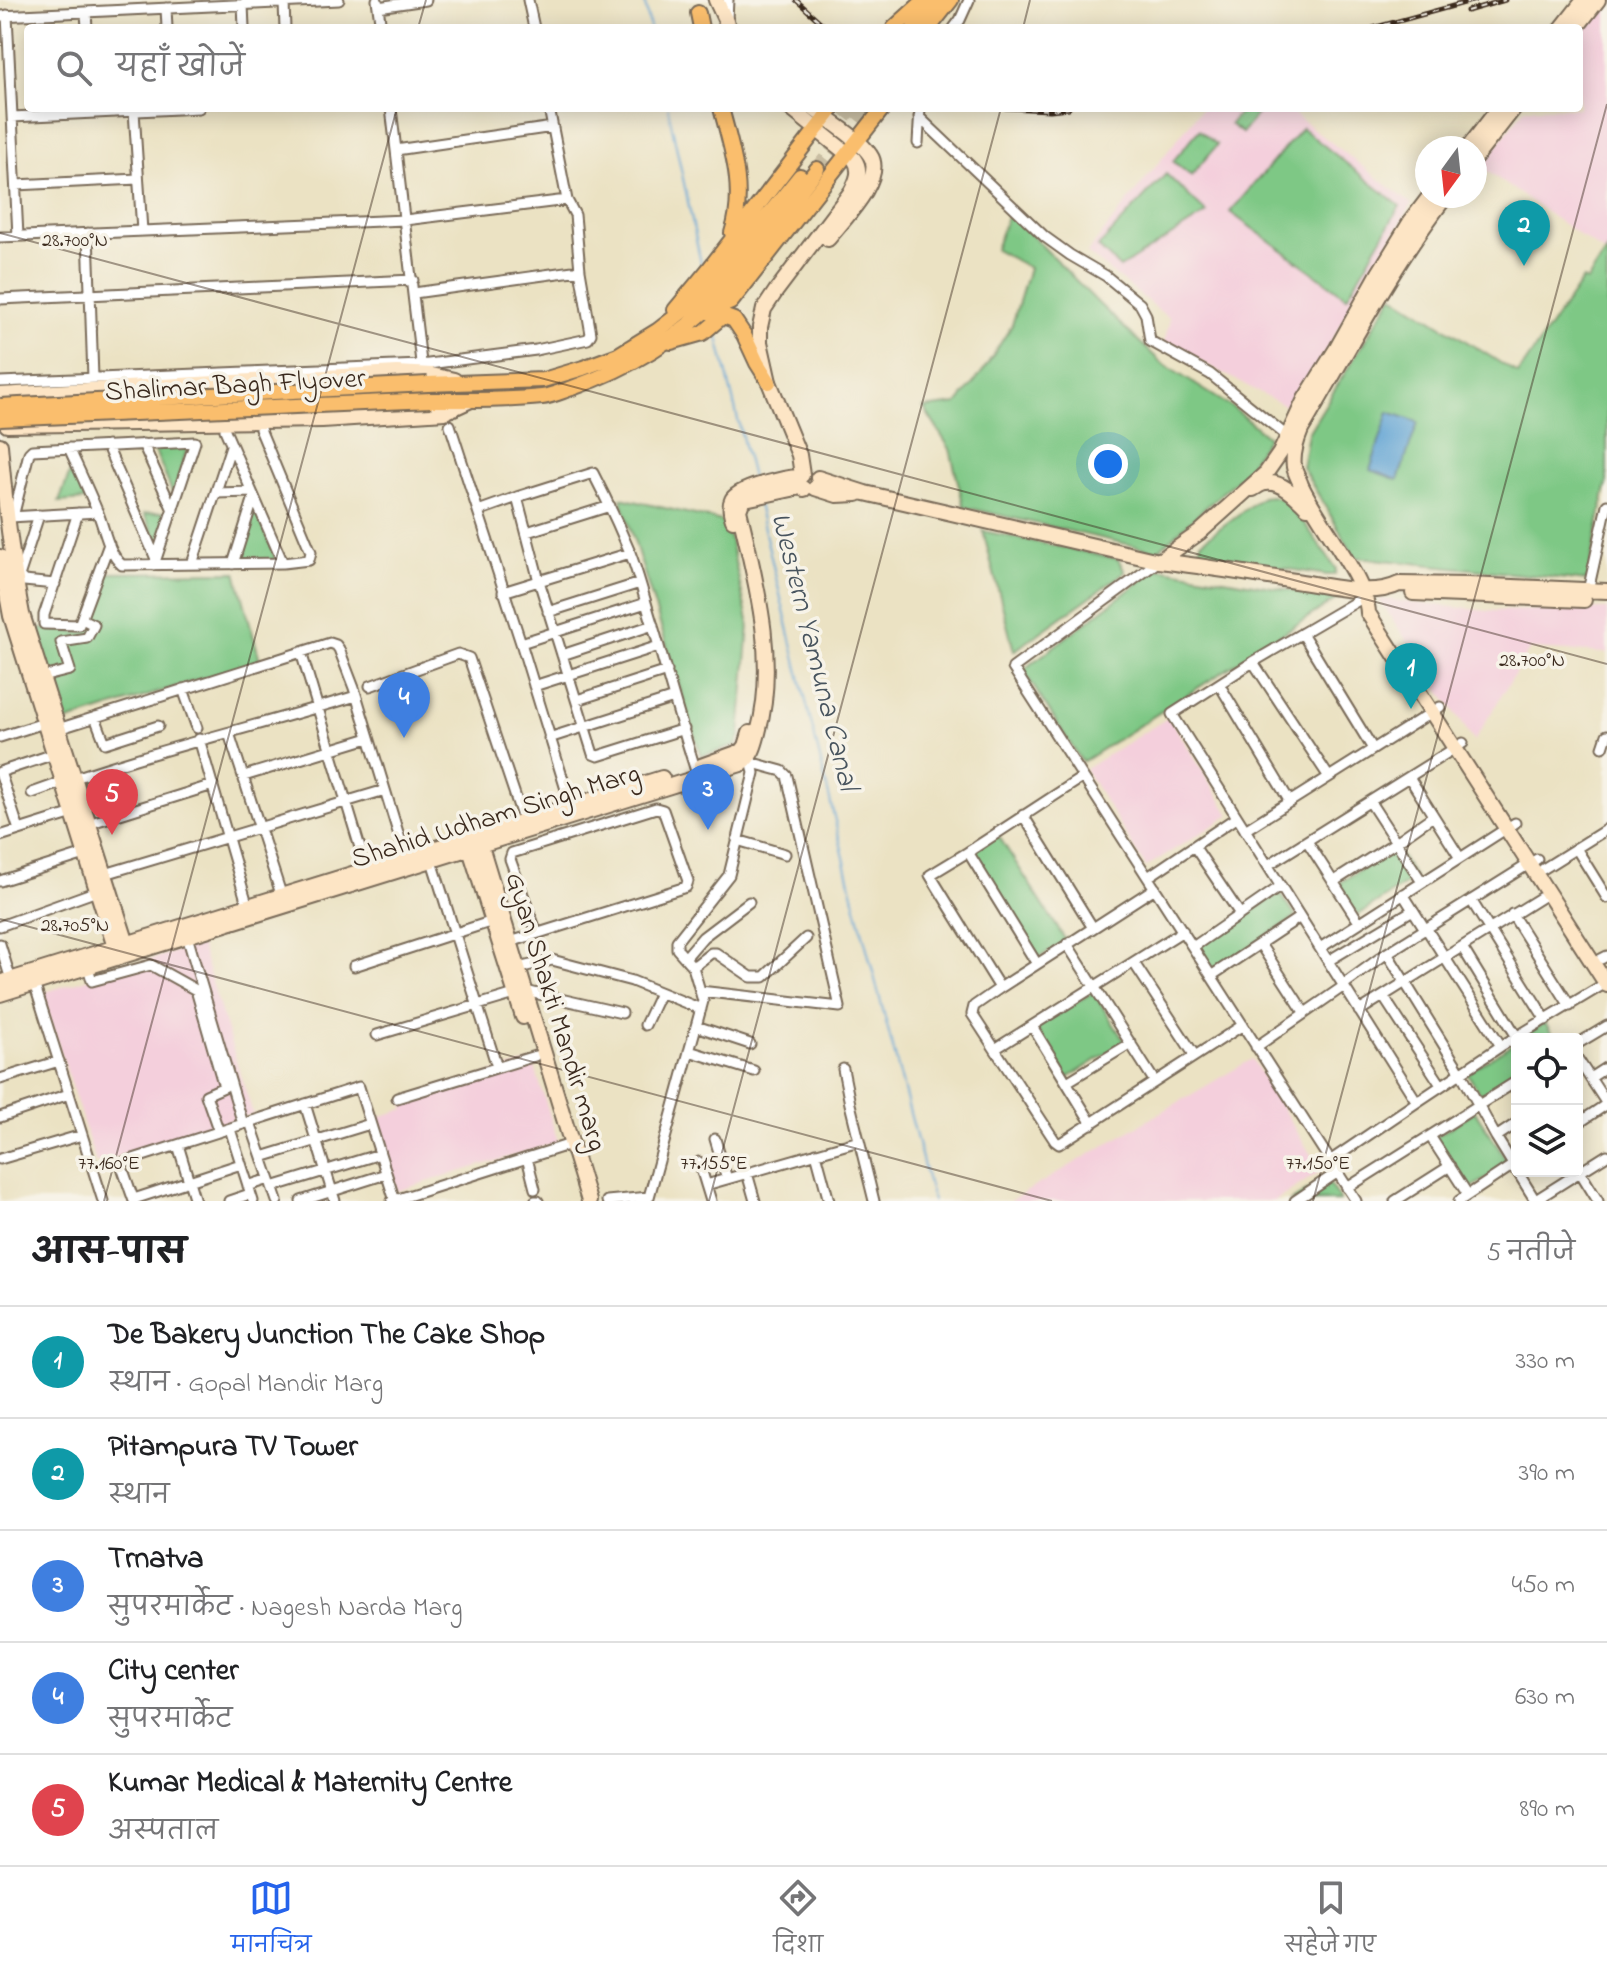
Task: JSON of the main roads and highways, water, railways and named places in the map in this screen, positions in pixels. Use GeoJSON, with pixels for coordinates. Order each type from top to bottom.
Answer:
{"type":"FeatureCollection","features":[{"type":"Feature","properties":{"kind":"main road"},"geometry":{"type":"LineString","coordinates":[[898,24],[925,0]]}},
{"type":"Feature","properties":{"kind":"main road"},"geometry":{"type":"LineString","coordinates":[[917,24],[935,0]]}},
{"type":"Feature","properties":{"kind":"main road"},"geometry":{"type":"LineString","coordinates":[[933,24],[954,0]]}},
{"type":"Feature","properties":{"kind":"main road"},"geometry":{"type":"LineString","coordinates":[[943,24],[954,0]]}},
{"type":"Feature","properties":{"kind":"main road"},"geometry":{"type":"LineString","coordinates":[[660,338],[696,302],[727,245],[737,216],[739,188],[722,112]]}},
{"type":"Feature","properties":{"kind":"main road"},"geometry":{"type":"LineString","coordinates":[[696,302],[720,307],[731,302],[880,112]]}},
{"type":"Feature","properties":{"kind":"main road"},"geometry":{"type":"LineString","coordinates":[[727,245],[825,118]]}},
{"type":"Feature","properties":{"kind":"main road"},"geometry":{"type":"LineString","coordinates":[[660,338],[703,333],[813,166],[712,275]]}},
{"type":"Feature","properties":{"kind":"main road"},"geometry":{"type":"LineString","coordinates":[[660,338],[696,302]]}},
{"type":"Feature","properties":{"kind":"main road"},"geometry":{"type":"LineString","coordinates":[[720,307],[744,335],[769,382]]}},
{"type":"Feature","properties":{"kind":"main road","name":"Shalimar Bagh Flyover"},"geometry":{"type":"LineString","coordinates":[[0,406],[424,375],[465,383],[543,380],[660,338]]}},
{"type":"Feature","properties":{"kind":"main road","name":"Shalimar Bagh Flyover"},"geometry":{"type":"LineString","coordinates":[[0,422],[545,397],[606,375],[660,338]]}},
{"type":"Feature","properties":{"kind":"water"},"geometry":{"type":"Polygon","coordinates":[[[1389,412],[1418,422],[1398,480],[1370,470],[1389,412]]]}},
{"type":"Feature","properties":{"kind":"waterway","name":"Western Yamuna Canal"},"geometry":{"type":"LineString","coordinates":[[644,0],[649,24]]}},
{"type":"Feature","properties":{"kind":"waterway","name":"Western Yamuna Canal"},"geometry":{"type":"LineString","coordinates":[[669,112],[702,268]]}},
{"type":"Feature","properties":{"kind":"waterway","name":"Western Yamuna Canal"},"geometry":{"type":"LineString","coordinates":[[716,329],[753,482]]}},
{"type":"Feature","properties":{"kind":"waterway","name":"Western Yamuna Canal"},"geometry":{"type":"LineString","coordinates":[[758,504],[856,907],[933,1201]]}},
{"type":"Feature","properties":{"kind":"tunnel"},"geometry":{"type":"LineString","coordinates":[[832,134],[849,112]]}},
{"type":"Feature","properties":{"kind":"tunnel"},"geometry":{"type":"LineString","coordinates":[[817,169],[863,112]]}},
{"type":"Feature","properties":{"kind":"railway"},"geometry":{"type":"LineString","coordinates":[[796,0],[823,24]]}},
{"type":"Feature","properties":{"kind":"railway"},"geometry":{"type":"LineString","coordinates":[[1388,24],[1475,0]]}},
{"type":"Feature","properties":{"kind":"railway"},"geometry":{"type":"LineString","coordinates":[[1467,11],[1505,0]]}},
{"type":"Feature","properties":{"kind":"place","name":"Pitampura TV Tower"},"geometry":{"type":"Point","coordinates":[1524,266]}},
{"type":"Feature","properties":{"kind":"place","name":"De Bakery Junction The Cake Shop"},"geometry":{"type":"Point","coordinates":[1411,709]}},
{"type":"Feature","properties":{"kind":"place","name":"City center"},"geometry":{"type":"Point","coordinates":[404,738]}},
{"type":"Feature","properties":{"kind":"place","name":"Trnatva"},"geometry":{"type":"Point","coordinates":[708,830]}},
{"type":"Feature","properties":{"kind":"place","name":"Kumar Medical & Maternity Centre"},"geometry":{"type":"Point","coordinates":[112,835]}}]}
